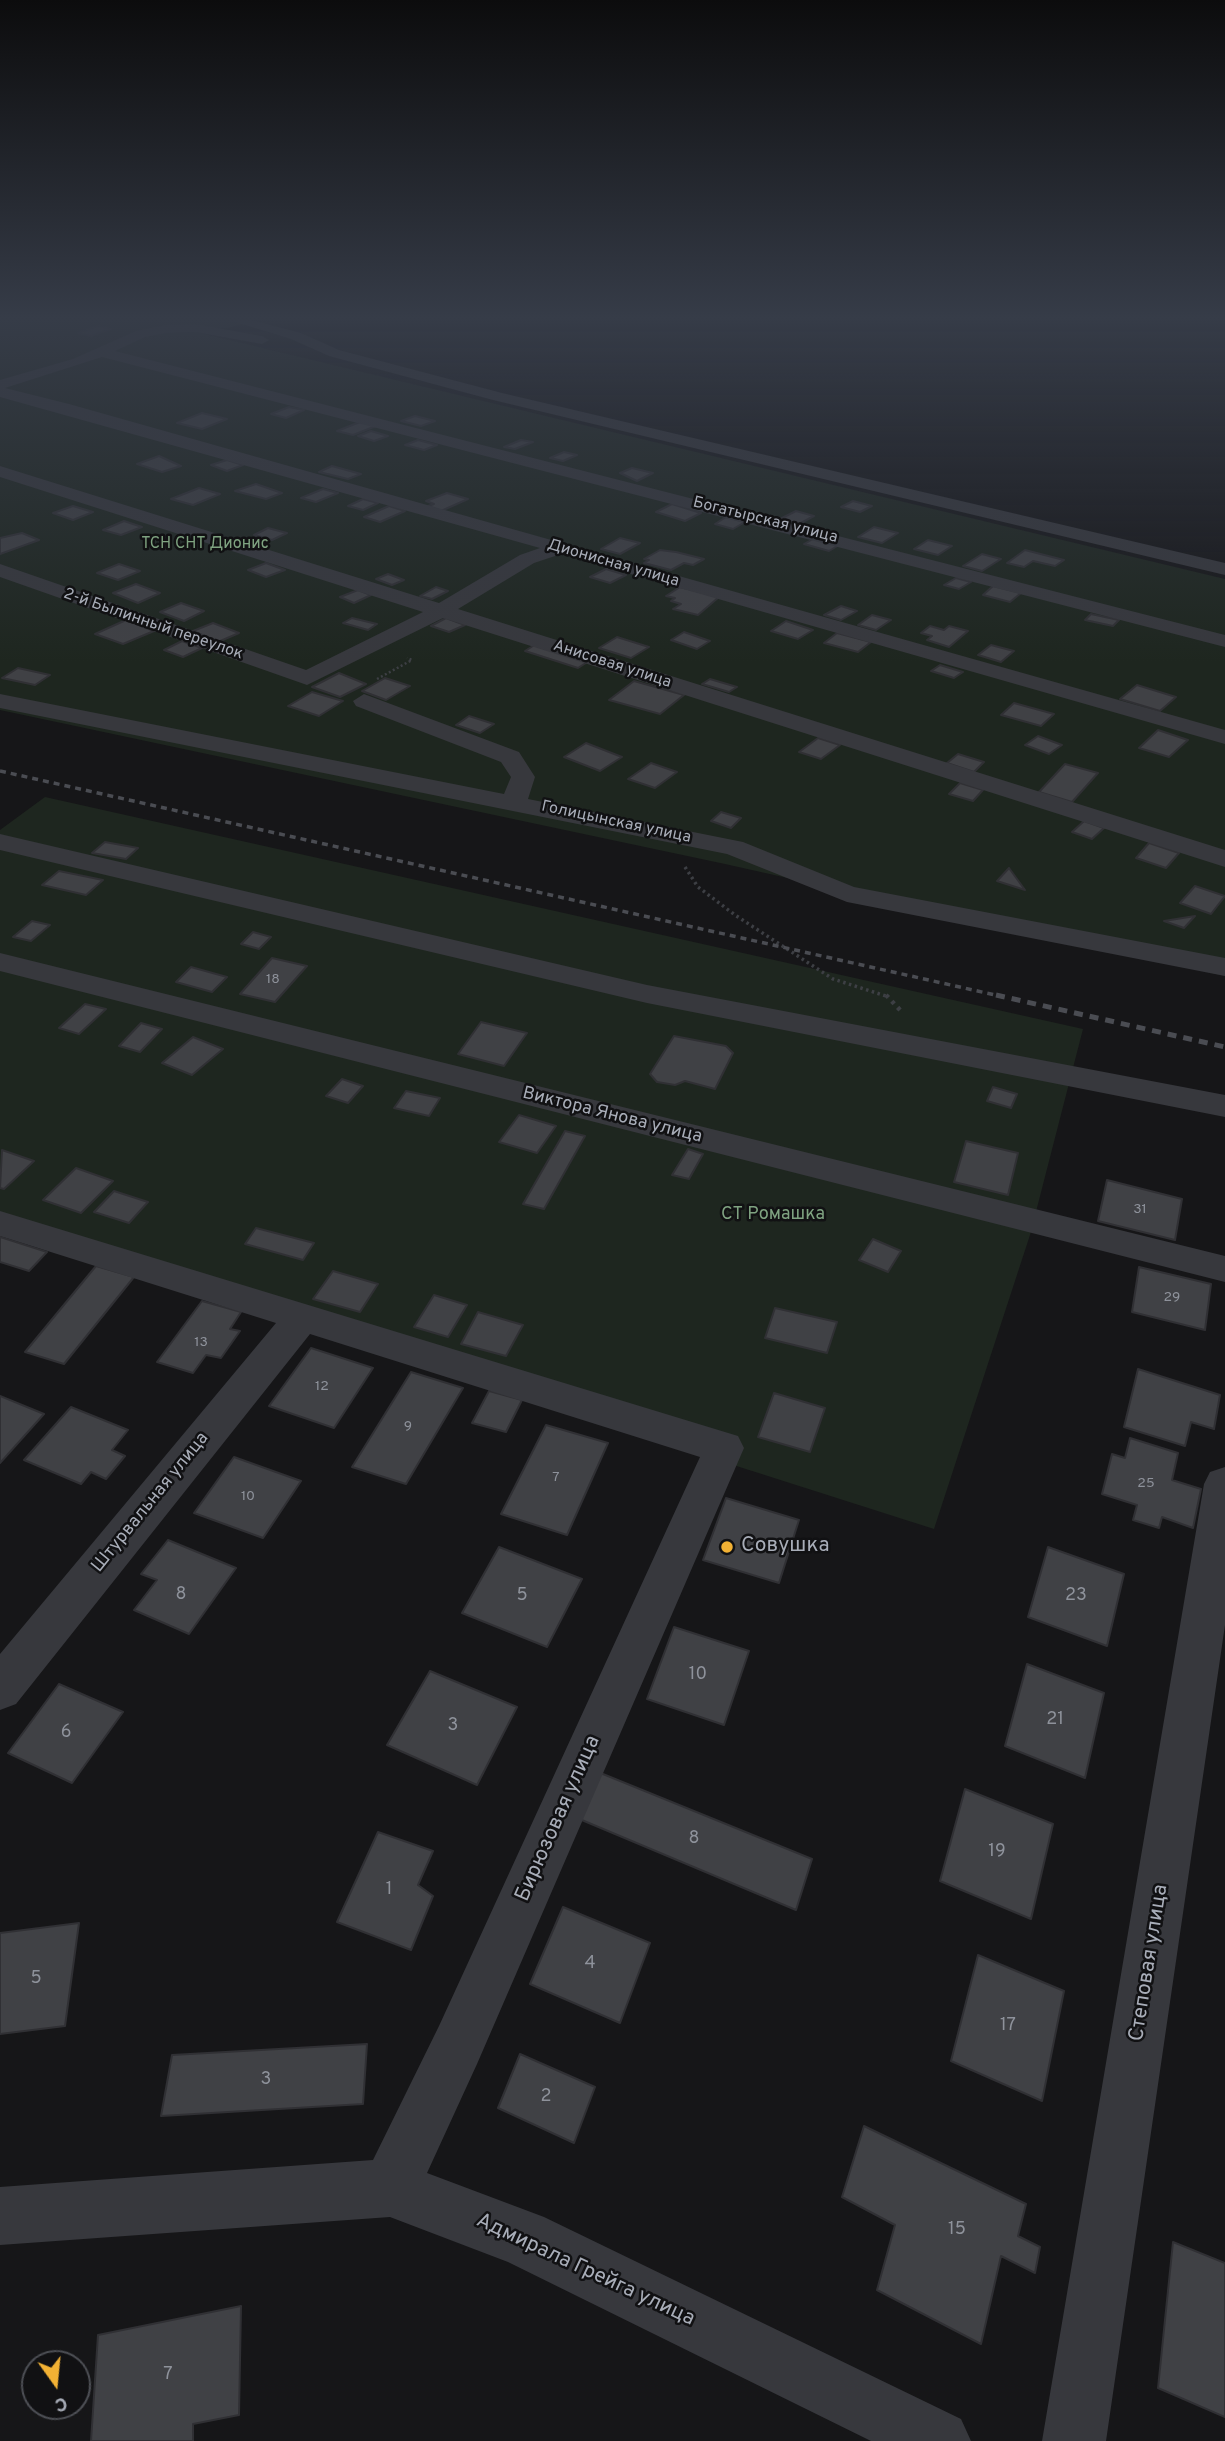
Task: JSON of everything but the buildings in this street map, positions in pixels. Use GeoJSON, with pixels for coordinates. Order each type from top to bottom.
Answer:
{"type":"FeatureCollection","features":[{"type":"Feature","properties":{"kind":"street","name":"Дионисная улица"},"geometry":{"type":"LineString","coordinates":[[157,434],[1225,737]]}},
{"type":"Feature","properties":{"kind":"street","name":"Богатырская улица"},"geometry":{"type":"LineString","coordinates":[[420,434],[1225,641]]}},
{"type":"Feature","properties":{"kind":"street"},"geometry":{"type":"LineString","coordinates":[[655,434],[1225,569]]}},
{"type":"Feature","properties":{"kind":"street","name":"Анисовая улица"},"geometry":{"type":"LineString","coordinates":[[0,471],[1225,859]]}},
{"type":"Feature","properties":{"kind":"street"},"geometry":{"type":"LineString","coordinates":[[441,611],[527,559],[558,548]]}},
{"type":"Feature","properties":{"kind":"street","name":"2-й Былинный переулок"},"geometry":{"type":"LineString","coordinates":[[0,570],[307,678],[441,611]]}},
{"type":"Feature","properties":{"kind":"street","name":"Голицынская улица"},"geometry":{"type":"LineString","coordinates":[[0,701],[734,848],[848,894],[1225,967]]}},
{"type":"Feature","properties":{"kind":"street"},"geometry":{"type":"LineString","coordinates":[[364,701],[510,757],[523,777],[514,802]]}},
{"type":"Feature","properties":{"kind":"street"},"geometry":{"type":"LineString","coordinates":[[0,842],[647,994],[1225,1106]]}},
{"type":"Feature","properties":{"kind":"street","name":"Виктора Янова улица"},"geometry":{"type":"LineString","coordinates":[[0,962],[1225,1269]]}},
{"type":"Feature","properties":{"kind":"street"},"geometry":{"type":"LineString","coordinates":[[0,1223],[302,1317]]}},
{"type":"Feature","properties":{"kind":"street","name":"Бирюзовая улица"},"geometry":{"type":"LineString","coordinates":[[302,1317],[724,1448],[458,2046],[390,2188]]}},
{"type":"Feature","properties":{"kind":"street","name":"Штурвальная улица"},"geometry":{"type":"LineString","coordinates":[[0,1689],[302,1317]]}},
{"type":"Feature","properties":{"kind":"street","name":"Степовая улица"},"geometry":{"type":"LineString","coordinates":[[1074,2441],[1225,1484]]}},
{"type":"Feature","properties":{"kind":"street","name":"Адмирала Грейга улица"},"geometry":{"type":"LineString","coordinates":[[0,2216],[390,2188],[523,2238],[939,2441]]}},
{"type":"Feature","properties":{"kind":"path"},"geometry":{"type":"LineString","coordinates":[[646,830],[672,847],[698,887],[736,915],[833,979],[888,996],[897,1010],[909,1013]]}},
{"type":"Feature","properties":{"kind":"green space","name":"ТСН СНТ Дионис"},"geometry":{"type":"Polygon","coordinates":[[[0,434],[621,434],[1225,579],[1225,976],[725,864],[0,710],[0,434]]]}},
{"type":"Feature","properties":{"kind":"green space","name":"СТ Ромашка"},"geometry":{"type":"Polygon","coordinates":[[[45,797],[1083,1029],[1030,1235],[934,1529],[0,1231],[0,830],[45,797]]]}},
{"type":"Feature","properties":{"kind":"railway"},"geometry":{"type":"LineString","coordinates":[[0,771],[1004,997]]}},
{"type":"Feature","properties":{"kind":"railway"},"geometry":{"type":"LineString","coordinates":[[996,995],[1225,1047]]}},
{"type":"Feature","properties":{"kind":"place","name":"Совушка"},"geometry":{"type":"Point","coordinates":[727,1547]}}]}
